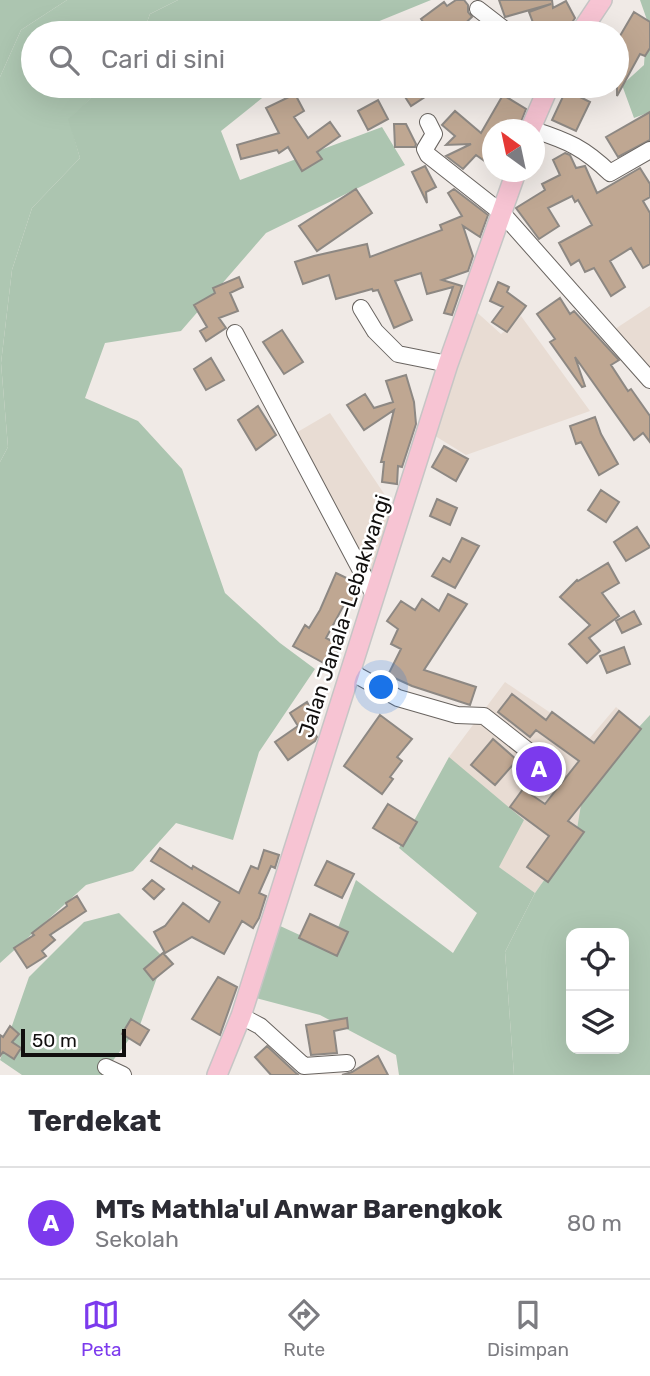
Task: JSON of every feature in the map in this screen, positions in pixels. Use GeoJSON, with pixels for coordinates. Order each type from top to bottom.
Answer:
{"type":"FeatureCollection","features":[{"type":"Feature","properties":{"kind":"main road"},"geometry":{"type":"LineString","coordinates":[[588,21],[602,0]]}},
{"type":"Feature","properties":{"kind":"main road"},"geometry":{"type":"LineString","coordinates":[[536,119],[544,98]]}},
{"type":"Feature","properties":{"kind":"main road","name":"Jalan Janala–Lebakwangi"},"geometry":{"type":"LineString","coordinates":[[217,1075],[241,1016],[447,364],[513,182]]}},
{"type":"Feature","properties":{"kind":"street"},"geometry":{"type":"LineString","coordinates":[[478,9],[494,21]]}},
{"type":"Feature","properties":{"kind":"street"},"geometry":{"type":"LineString","coordinates":[[428,122],[434,134],[425,149],[428,155],[503,214],[650,380]]}},
{"type":"Feature","properties":{"kind":"street"},"geometry":{"type":"LineString","coordinates":[[545,133],[566,140],[590,154],[610,173],[650,150]]}},
{"type":"Feature","properties":{"kind":"street"},"geometry":{"type":"LineString","coordinates":[[361,308],[376,331],[398,354],[447,364]]}},
{"type":"Feature","properties":{"kind":"street"},"geometry":{"type":"LineString","coordinates":[[235,333],[375,597]]}},
{"type":"Feature","properties":{"kind":"street"},"geometry":{"type":"LineString","coordinates":[[351,672],[398,698],[457,715],[484,716],[536,757]]}},
{"type":"Feature","properties":{"kind":"street"},"geometry":{"type":"LineString","coordinates":[[241,1016],[260,1026],[304,1066],[347,1063]]}},
{"type":"Feature","properties":{"kind":"street"},"geometry":{"type":"LineString","coordinates":[[106,1067],[123,1075]]}},
{"type":"Feature","properties":{"kind":"shaded area"},"geometry":{"type":"Polygon","coordinates":[[[650,306],[650,382],[612,331],[650,306]]]}},
{"type":"Feature","properties":{"kind":"shaded area"},"geometry":{"type":"Polygon","coordinates":[[[471,307],[501,334],[521,316],[590,411],[466,455],[432,434],[471,307]]]}},
{"type":"Feature","properties":{"kind":"shaded area"},"geometry":{"type":"Polygon","coordinates":[[[330,413],[403,522],[375,586],[289,437],[330,413]]]}},
{"type":"Feature","properties":{"kind":"shaded area"},"geometry":{"type":"Polygon","coordinates":[[[505,682],[589,739],[616,707],[638,727],[576,835],[535,893],[499,867],[449,757],[505,682]]]}},
{"type":"Feature","properties":{"kind":"green space"},"geometry":{"type":"Polygon","coordinates":[[[0,0],[67,0],[35,21],[21,21],[21,30],[0,77],[0,0]]]}},
{"type":"Feature","properties":{"kind":"green space"},"geometry":{"type":"Polygon","coordinates":[[[67,0],[178,0],[150,14],[147,21],[35,21],[67,0]]]}},
{"type":"Feature","properties":{"kind":"green space"},"geometry":{"type":"Polygon","coordinates":[[[178,0],[431,0],[379,21],[147,21],[150,14],[178,0]]]}},
{"type":"Feature","properties":{"kind":"green space"},"geometry":{"type":"Polygon","coordinates":[[[640,0],[650,0],[650,112],[634,118],[627,98],[629,98],[629,79],[644,65],[647,20],[640,0]]]}},
{"type":"Feature","properties":{"kind":"green space"},"geometry":{"type":"Polygon","coordinates":[[[21,30],[21,98],[91,98],[69,119],[80,158],[32,208],[12,270],[1,363],[8,447],[0,462],[0,77],[21,30]]]}},
{"type":"Feature","properties":{"kind":"green space"},"geometry":{"type":"Polygon","coordinates":[[[91,98],[262,98],[221,131],[240,180],[382,127],[405,165],[266,233],[181,331],[105,343],[85,398],[138,421],[182,469],[225,593],[280,643],[315,669],[259,752],[233,840],[176,823],[133,871],[86,885],[0,963],[0,462],[8,447],[1,363],[12,270],[32,208],[80,158],[68,119],[91,98]]]}},
{"type":"Feature","properties":{"kind":"green space"},"geometry":{"type":"Polygon","coordinates":[[[650,715],[650,1075],[514,1075],[505,952],[535,893],[576,835],[584,787],[650,715]]]}},
{"type":"Feature","properties":{"kind":"green space"},"geometry":{"type":"Polygon","coordinates":[[[449,757],[524,820],[499,867],[535,893],[505,952],[514,1075],[399,1075],[396,1055],[320,1015],[252,997],[278,925],[330,949],[356,880],[453,953],[477,913],[399,848],[449,757]]]}},
{"type":"Feature","properties":{"kind":"green space"},"geometry":{"type":"Polygon","coordinates":[[[119,913],[164,958],[140,1025],[102,1075],[22,1075],[0,1060],[29,977],[84,922],[119,913]]]}},
{"type":"Feature","properties":{"kind":"building"},"geometry":{"type":"Polygon","coordinates":[[[456,0],[464,0],[472,17],[468,21],[421,19],[444,2],[447,6],[456,0]]]}},
{"type":"Feature","properties":{"kind":"building"},"geometry":{"type":"Polygon","coordinates":[[[499,0],[552,0],[553,8],[566,1],[575,18],[573,21],[532,21],[529,12],[551,4],[505,17],[499,0]]]}},
{"type":"Feature","properties":{"kind":"building"},"geometry":{"type":"Polygon","coordinates":[[[634,12],[650,22],[650,48],[645,56],[640,54],[629,74],[629,21],[634,12]]]}},
{"type":"Feature","properties":{"kind":"building"},"geometry":{"type":"Polygon","coordinates":[[[287,98],[297,98],[304,111],[294,117],[308,138],[330,122],[340,136],[317,152],[322,159],[302,171],[288,147],[279,153],[277,150],[241,159],[237,145],[279,133],[266,108],[287,98]]]}},
{"type":"Feature","properties":{"kind":"building"},"geometry":{"type":"Polygon","coordinates":[[[406,98],[423,98],[411,106],[406,98]]]}},
{"type":"Feature","properties":{"kind":"building"},"geometry":{"type":"Polygon","coordinates":[[[501,98],[508,98],[526,109],[522,119],[489,119],[501,98]]]}},
{"type":"Feature","properties":{"kind":"building"},"geometry":{"type":"Polygon","coordinates":[[[562,98],[582,98],[590,102],[576,131],[552,120],[562,98]]]}},
{"type":"Feature","properties":{"kind":"building"},"geometry":{"type":"Polygon","coordinates":[[[378,100],[388,119],[368,130],[358,111],[378,100]]]}},
{"type":"Feature","properties":{"kind":"building"},"geometry":{"type":"Polygon","coordinates":[[[455,111],[482,131],[482,159],[476,155],[463,169],[446,156],[471,144],[446,145],[455,136],[442,125],[455,111]]]}},
{"type":"Feature","properties":{"kind":"building"},"geometry":{"type":"Polygon","coordinates":[[[650,112],[650,140],[618,157],[606,137],[650,112]]]}},
{"type":"Feature","properties":{"kind":"building"},"geometry":{"type":"Polygon","coordinates":[[[394,124],[406,124],[415,147],[395,147],[394,124]]]}},
{"type":"Feature","properties":{"kind":"building"},"geometry":{"type":"Polygon","coordinates":[[[565,153],[570,155],[576,168],[585,166],[597,193],[640,168],[650,184],[650,197],[643,201],[650,213],[650,264],[643,268],[631,248],[610,261],[625,287],[611,296],[594,268],[585,272],[579,260],[571,265],[559,243],[592,225],[578,200],[575,202],[572,196],[548,208],[559,226],[539,239],[516,208],[545,190],[542,184],[560,175],[553,160],[565,153]]]}},
{"type":"Feature","properties":{"kind":"building"},"geometry":{"type":"Polygon","coordinates":[[[425,166],[436,187],[426,192],[427,203],[412,172],[425,166]]]}},
{"type":"Feature","properties":{"kind":"building"},"geometry":{"type":"Polygon","coordinates":[[[356,189],[372,213],[317,251],[299,226],[356,189]]]}},
{"type":"Feature","properties":{"kind":"building"},"geometry":{"type":"Polygon","coordinates":[[[454,189],[488,215],[480,237],[463,226],[473,256],[468,271],[442,280],[462,286],[452,315],[444,313],[453,287],[427,294],[421,273],[395,281],[412,320],[394,328],[378,290],[372,289],[336,299],[329,275],[303,284],[295,262],[367,244],[370,257],[442,230],[440,225],[462,216],[448,193],[454,189]]]}},
{"type":"Feature","properties":{"kind":"building"},"geometry":{"type":"Polygon","coordinates":[[[239,277],[243,287],[230,293],[238,311],[219,318],[226,328],[206,341],[200,331],[207,327],[194,305],[215,293],[213,288],[239,277]]]}},
{"type":"Feature","properties":{"kind":"building"},"geometry":{"type":"Polygon","coordinates":[[[498,282],[509,287],[507,292],[526,306],[507,332],[492,322],[503,307],[490,301],[498,282]]]}},
{"type":"Feature","properties":{"kind":"building"},"geometry":{"type":"Polygon","coordinates":[[[560,298],[570,314],[574,311],[619,360],[611,365],[628,391],[631,389],[650,416],[650,442],[643,433],[634,440],[575,357],[585,386],[582,387],[550,342],[555,339],[537,314],[560,298]]]}},
{"type":"Feature","properties":{"kind":"building"},"geometry":{"type":"Polygon","coordinates":[[[282,330],[303,362],[284,374],[263,342],[282,330]]]}},
{"type":"Feature","properties":{"kind":"building"},"geometry":{"type":"Polygon","coordinates":[[[211,358],[224,380],[206,390],[194,369],[211,358]]]}},
{"type":"Feature","properties":{"kind":"building"},"geometry":{"type":"Polygon","coordinates":[[[406,375],[414,402],[416,424],[402,467],[398,466],[397,484],[382,482],[384,462],[381,462],[394,410],[364,430],[347,405],[365,394],[374,408],[393,402],[386,381],[406,375]]]}},
{"type":"Feature","properties":{"kind":"building"},"geometry":{"type":"Polygon","coordinates":[[[258,406],[276,435],[256,450],[238,420],[258,406]]]}},
{"type":"Feature","properties":{"kind":"building"},"geometry":{"type":"Polygon","coordinates":[[[595,417],[618,464],[599,475],[581,442],[576,444],[570,426],[595,417]]]}},
{"type":"Feature","properties":{"kind":"building"},"geometry":{"type":"Polygon","coordinates":[[[444,446],[468,459],[456,481],[432,467],[444,446]]]}},
{"type":"Feature","properties":{"kind":"building"},"geometry":{"type":"Polygon","coordinates":[[[601,490],[619,502],[606,522],[588,510],[601,490]]]}},
{"type":"Feature","properties":{"kind":"building"},"geometry":{"type":"Polygon","coordinates":[[[437,499],[457,508],[450,525],[430,516],[437,499]]]}},
{"type":"Feature","properties":{"kind":"building"},"geometry":{"type":"Polygon","coordinates":[[[637,527],[650,547],[626,561],[614,542],[637,527]]]}},
{"type":"Feature","properties":{"kind":"building"},"geometry":{"type":"Polygon","coordinates":[[[462,538],[479,546],[455,588],[432,576],[443,558],[450,562],[462,538]]]}},
{"type":"Feature","properties":{"kind":"building"},"geometry":{"type":"Polygon","coordinates":[[[608,563],[619,583],[602,593],[619,616],[589,638],[600,651],[587,663],[569,644],[590,625],[560,597],[577,580],[608,563]]]}},
{"type":"Feature","properties":{"kind":"building"},"geometry":{"type":"Polygon","coordinates":[[[336,573],[355,582],[360,592],[354,607],[345,603],[326,638],[341,646],[329,666],[293,646],[305,625],[309,628],[320,610],[336,573]]]}},
{"type":"Feature","properties":{"kind":"building"},"geometry":{"type":"Polygon","coordinates":[[[448,594],[467,604],[424,670],[476,687],[470,705],[388,675],[401,649],[391,644],[398,629],[387,621],[401,601],[415,610],[422,599],[439,611],[448,594]]]}},
{"type":"Feature","properties":{"kind":"building"},"geometry":{"type":"Polygon","coordinates":[[[634,611],[641,624],[622,633],[616,621],[634,611]]]}},
{"type":"Feature","properties":{"kind":"building"},"geometry":{"type":"Polygon","coordinates":[[[624,647],[630,664],[607,673],[600,656],[624,647]]]}},
{"type":"Feature","properties":{"kind":"building"},"geometry":{"type":"Polygon","coordinates":[[[512,694],[546,720],[552,712],[594,743],[619,711],[641,729],[568,821],[584,832],[548,882],[527,867],[549,836],[510,807],[523,789],[545,804],[579,761],[536,730],[530,737],[498,712],[512,694]]]}},
{"type":"Feature","properties":{"kind":"building"},"geometry":{"type":"Polygon","coordinates":[[[307,702],[317,719],[309,725],[317,737],[288,760],[275,742],[298,726],[290,713],[307,702]]]}},
{"type":"Feature","properties":{"kind":"building"},"geometry":{"type":"Polygon","coordinates":[[[380,715],[412,739],[397,757],[402,761],[382,794],[344,766],[380,715]]]}},
{"type":"Feature","properties":{"kind":"building"},"geometry":{"type":"Polygon","coordinates":[[[493,739],[517,760],[495,785],[471,765],[493,739]]]}},
{"type":"Feature","properties":{"kind":"building"},"geometry":{"type":"Polygon","coordinates":[[[388,804],[417,822],[403,846],[373,828],[388,804]]]}},
{"type":"Feature","properties":{"kind":"building"},"geometry":{"type":"Polygon","coordinates":[[[160,848],[192,869],[193,866],[239,893],[251,866],[258,869],[264,850],[279,855],[275,868],[271,866],[259,893],[266,896],[259,918],[253,928],[242,921],[224,954],[192,937],[165,953],[154,932],[165,926],[183,903],[209,922],[220,902],[151,861],[160,848]]]}},
{"type":"Feature","properties":{"kind":"building"},"geometry":{"type":"Polygon","coordinates":[[[327,861],[354,874],[342,898],[315,885],[327,861]]]}},
{"type":"Feature","properties":{"kind":"building"},"geometry":{"type":"Polygon","coordinates":[[[152,880],[164,889],[154,899],[143,889],[152,880]]]}},
{"type":"Feature","properties":{"kind":"building"},"geometry":{"type":"Polygon","coordinates":[[[77,896],[86,911],[50,935],[55,940],[42,951],[46,956],[27,968],[14,948],[34,935],[32,933],[77,896]]]}},
{"type":"Feature","properties":{"kind":"building"},"geometry":{"type":"Polygon","coordinates":[[[310,914],[348,932],[337,956],[299,938],[310,914]]]}},
{"type":"Feature","properties":{"kind":"building"},"geometry":{"type":"Polygon","coordinates":[[[163,953],[173,964],[153,980],[144,969],[163,953]]]}},
{"type":"Feature","properties":{"kind":"building"},"geometry":{"type":"Polygon","coordinates":[[[218,977],[237,987],[220,1035],[192,1019],[218,977]]]}},
{"type":"Feature","properties":{"kind":"building"},"geometry":{"type":"Polygon","coordinates":[[[347,1018],[348,1028],[334,1031],[337,1053],[311,1055],[306,1025],[347,1018]]]}},
{"type":"Feature","properties":{"kind":"building"},"geometry":{"type":"Polygon","coordinates":[[[131,1019],[149,1030],[140,1045],[122,1034],[131,1019]]]}},
{"type":"Feature","properties":{"kind":"building"},"geometry":{"type":"Polygon","coordinates":[[[10,1026],[19,1034],[12,1042],[21,1048],[14,1059],[3,1052],[0,1056],[0,1035],[3,1037],[10,1026]]]}},
{"type":"Feature","properties":{"kind":"building"},"geometry":{"type":"Polygon","coordinates":[[[267,1046],[299,1075],[271,1075],[255,1057],[267,1046]]]}},
{"type":"Feature","properties":{"kind":"building"},"geometry":{"type":"Polygon","coordinates":[[[378,1056],[388,1075],[342,1075],[352,1072],[378,1056]]]}},
{"type":"Feature","properties":{"kind":"place","name":"MTs Mathla'ul Anwar Barengkok"},"geometry":{"type":"Point","coordinates":[539,769]}}]}
